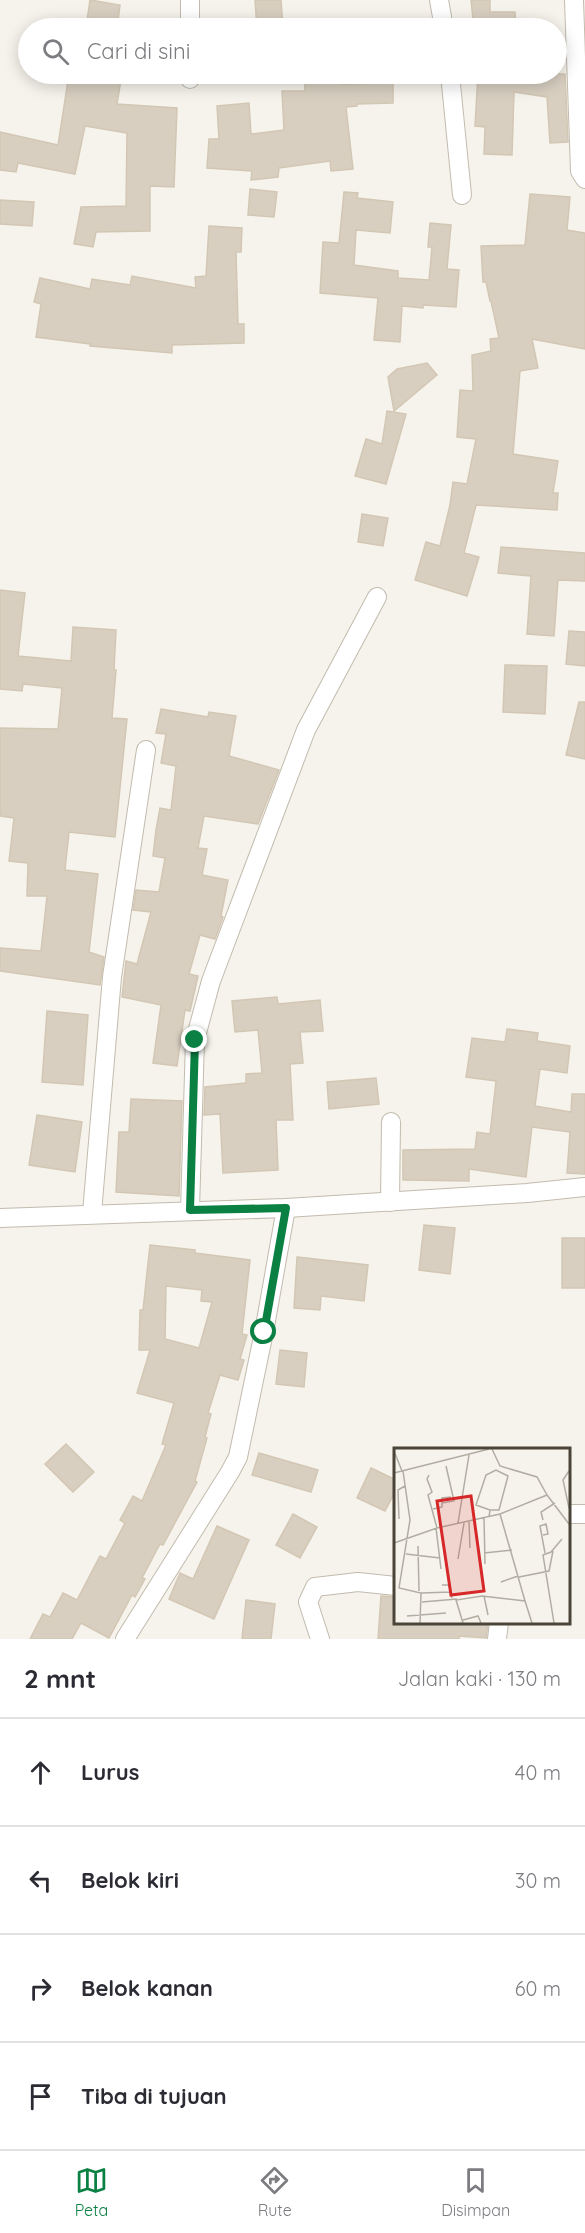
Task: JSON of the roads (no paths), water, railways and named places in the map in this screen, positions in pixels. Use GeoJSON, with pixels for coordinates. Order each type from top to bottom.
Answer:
{"type":"FeatureCollection","features":[{"type":"Feature","properties":{"kind":"street"},"geometry":{"type":"LineString","coordinates":[[190,0],[190,18]]}},
{"type":"Feature","properties":{"kind":"street"},"geometry":{"type":"LineString","coordinates":[[439,0],[442,18]]}},
{"type":"Feature","properties":{"kind":"street"},"geometry":{"type":"LineString","coordinates":[[573,0],[580,65],[580,171],[585,179]]}},
{"type":"Feature","properties":{"kind":"street"},"geometry":{"type":"LineString","coordinates":[[451,84],[462,195]]}},
{"type":"Feature","properties":{"kind":"street"},"geometry":{"type":"LineString","coordinates":[[190,1210],[195,1040],[211,981],[306,730],[377,597]]}},
{"type":"Feature","properties":{"kind":"street"},"geometry":{"type":"LineString","coordinates":[[92,1213],[112,977],[146,750]]}},
{"type":"Feature","properties":{"kind":"street"},"geometry":{"type":"LineString","coordinates":[[390,1202],[391,1122]]}},
{"type":"Feature","properties":{"kind":"street"},"geometry":{"type":"LineString","coordinates":[[0,1218],[286,1208],[585,1188]]}},
{"type":"Feature","properties":{"kind":"street"},"geometry":{"type":"LineString","coordinates":[[125,1639],[238,1457],[264,1332],[286,1208]]}},
{"type":"Feature","properties":{"kind":"street"},"geometry":{"type":"LineString","coordinates":[[317,1633],[308,1602],[315,1587],[358,1582],[394,1587]]}},
{"type":"Feature","properties":{"kind":"street"},"geometry":{"type":"LineString","coordinates":[[497,1639],[500,1624]]}}]}
